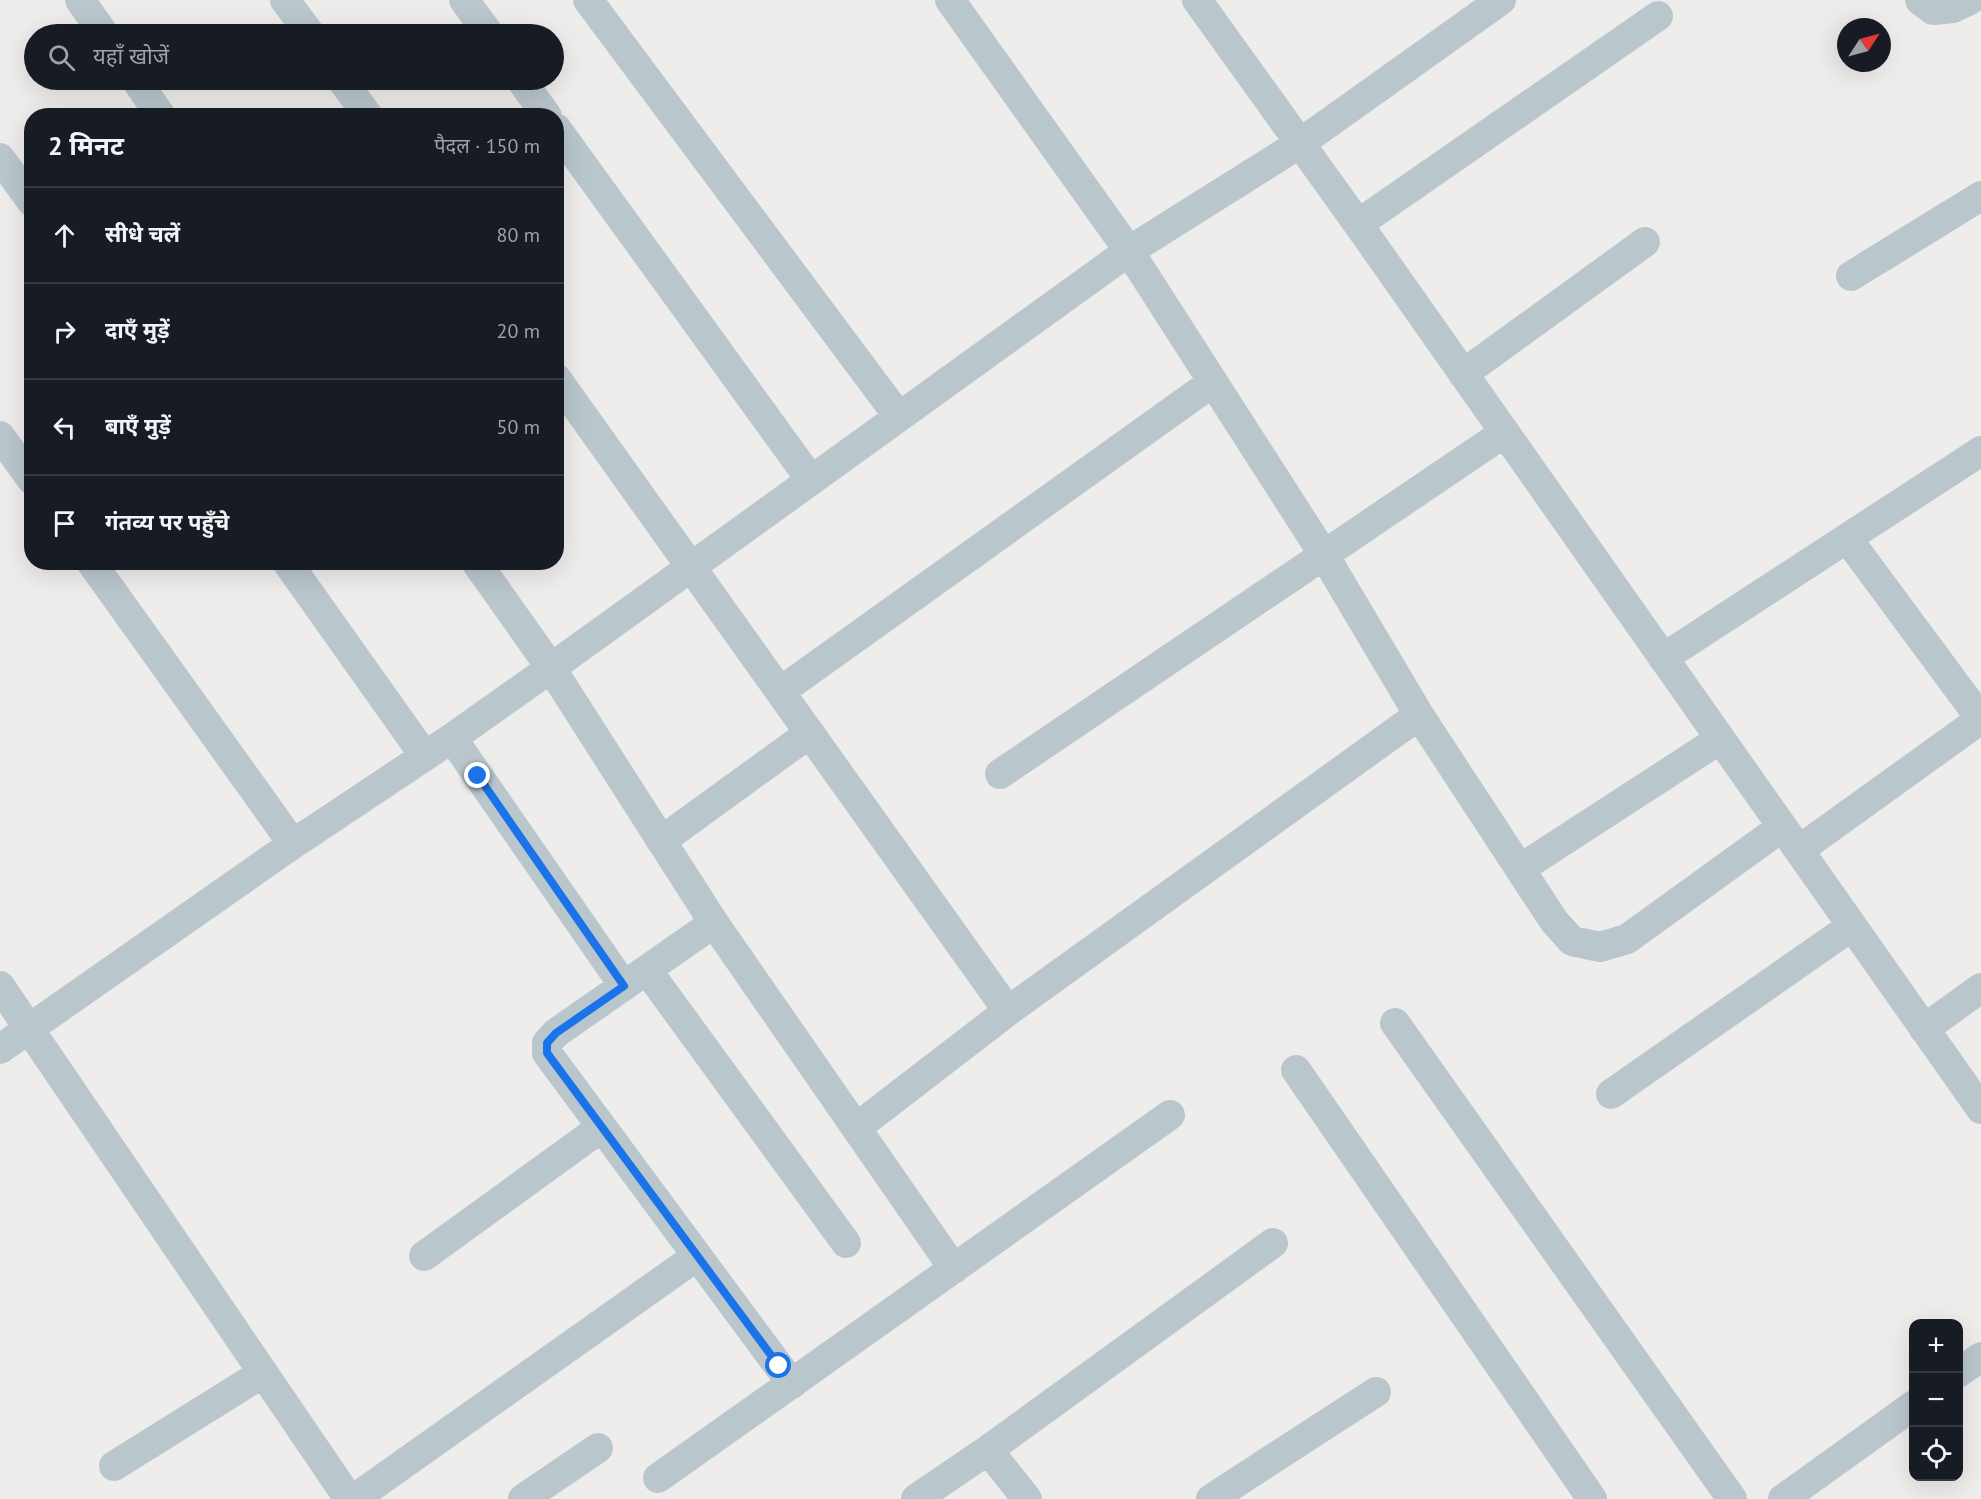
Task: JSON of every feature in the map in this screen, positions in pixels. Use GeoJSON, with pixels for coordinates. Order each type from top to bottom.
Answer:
{"type":"FeatureCollection","features":[{"type":"Feature","properties":{"kind":"street"},"geometry":{"type":"LineString","coordinates":[[80,0],[97,24]]}},
{"type":"Feature","properties":{"kind":"street"},"geometry":{"type":"LineString","coordinates":[[285,0],[303,24]]}},
{"type":"Feature","properties":{"kind":"street"},"geometry":{"type":"LineString","coordinates":[[464,0],[482,24]]}},
{"type":"Feature","properties":{"kind":"street"},"geometry":{"type":"LineString","coordinates":[[588,0],[898,417]]}},
{"type":"Feature","properties":{"kind":"street"},"geometry":{"type":"LineString","coordinates":[[950,0],[1129,251],[1324,555],[1419,715],[1554,921],[1572,941],[1600,947],[1627,939],[1981,719],[1847,538]]}},
{"type":"Feature","properties":{"kind":"street"},"geometry":{"type":"LineString","coordinates":[[1197,0],[1358,224],[1981,1109]]}},
{"type":"Feature","properties":{"kind":"street"},"geometry":{"type":"LineString","coordinates":[[0,1049],[292,843],[452,738],[551,669],[1129,251],[1299,144],[1501,0]]}},
{"type":"Feature","properties":{"kind":"street"},"geometry":{"type":"LineString","coordinates":[[1920,0],[1933,10],[1953,8],[1970,0]]}},
{"type":"Feature","properties":{"kind":"street"},"geometry":{"type":"LineString","coordinates":[[1358,224],[1658,16]]}},
{"type":"Feature","properties":{"kind":"street"},"geometry":{"type":"LineString","coordinates":[[143,90],[155,108]]}},
{"type":"Feature","properties":{"kind":"street"},"geometry":{"type":"LineString","coordinates":[[349,90],[362,108]]}},
{"type":"Feature","properties":{"kind":"street"},"geometry":{"type":"LineString","coordinates":[[528,90],[541,108]]}},
{"type":"Feature","properties":{"kind":"street"},"geometry":{"type":"LineString","coordinates":[[564,139],[811,480]]}},
{"type":"Feature","properties":{"kind":"street"},"geometry":{"type":"LineString","coordinates":[[0,158],[24,191]]}},
{"type":"Feature","properties":{"kind":"street"},"geometry":{"type":"LineString","coordinates":[[1851,276],[1979,203]]}},
{"type":"Feature","properties":{"kind":"street"},"geometry":{"type":"LineString","coordinates":[[1463,374],[1645,242]]}},
{"type":"Feature","properties":{"kind":"street"},"geometry":{"type":"LineString","coordinates":[[781,691],[1213,382]]}},
{"type":"Feature","properties":{"kind":"street"},"geometry":{"type":"LineString","coordinates":[[564,389],[1008,1011]]}},
{"type":"Feature","properties":{"kind":"street"},"geometry":{"type":"LineString","coordinates":[[1000,774],[1504,433]]}},
{"type":"Feature","properties":{"kind":"street"},"geometry":{"type":"LineString","coordinates":[[0,436],[24,469]]}},
{"type":"Feature","properties":{"kind":"street"},"geometry":{"type":"LineString","coordinates":[[1663,658],[1981,451]]}},
{"type":"Feature","properties":{"kind":"street"},"geometry":{"type":"LineString","coordinates":[[97,570],[292,843]]}},
{"type":"Feature","properties":{"kind":"street"},"geometry":{"type":"LineString","coordinates":[[293,570],[424,755]]}},
{"type":"Feature","properties":{"kind":"street"},"geometry":{"type":"LineString","coordinates":[[482,570],[551,669],[714,922],[954,1269]]}},
{"type":"Feature","properties":{"kind":"street"},"geometry":{"type":"LineString","coordinates":[[856,1128],[1008,1011],[1419,715]]}},
{"type":"Feature","properties":{"kind":"street"},"geometry":{"type":"LineString","coordinates":[[661,841],[810,733]]}},
{"type":"Feature","properties":{"kind":"street"},"geometry":{"type":"LineString","coordinates":[[452,738],[636,978],[846,1243]]}},
{"type":"Feature","properties":{"kind":"street"},"geometry":{"type":"LineString","coordinates":[[1520,869],[1720,739]]}},
{"type":"Feature","properties":{"kind":"street"},"geometry":{"type":"LineString","coordinates":[[714,922],[556,1033],[547,1043],[547,1053],[792,1384]]}},
{"type":"Feature","properties":{"kind":"street"},"geometry":{"type":"LineString","coordinates":[[1611,1094],[1852,926]]}},
{"type":"Feature","properties":{"kind":"street"},"geometry":{"type":"LineString","coordinates":[[0,986],[349,1499]]}},
{"type":"Feature","properties":{"kind":"street"},"geometry":{"type":"LineString","coordinates":[[1924,1029],[1981,988]]}},
{"type":"Feature","properties":{"kind":"street"},"geometry":{"type":"LineString","coordinates":[[1395,1023],[1732,1499]]}},
{"type":"Feature","properties":{"kind":"street"},"geometry":{"type":"LineString","coordinates":[[1296,1070],[1592,1499]]}},
{"type":"Feature","properties":{"kind":"street"},"geometry":{"type":"LineString","coordinates":[[658,1478],[1170,1115]]}},
{"type":"Feature","properties":{"kind":"street"},"geometry":{"type":"LineString","coordinates":[[424,1256],[602,1127]]}},
{"type":"Feature","properties":{"kind":"street"},"geometry":{"type":"LineString","coordinates":[[916,1499],[988,1450],[1273,1243]]}},
{"type":"Feature","properties":{"kind":"street"},"geometry":{"type":"LineString","coordinates":[[354,1499],[697,1256]]}},
{"type":"Feature","properties":{"kind":"street"},"geometry":{"type":"LineString","coordinates":[[1963,1370],[1981,1357]]}},
{"type":"Feature","properties":{"kind":"street"},"geometry":{"type":"LineString","coordinates":[[114,1466],[263,1373]]}},
{"type":"Feature","properties":{"kind":"street"},"geometry":{"type":"LineString","coordinates":[[1211,1499],[1376,1392]]}},
{"type":"Feature","properties":{"kind":"street"},"geometry":{"type":"LineString","coordinates":[[1783,1499],[1909,1409]]}},
{"type":"Feature","properties":{"kind":"street"},"geometry":{"type":"LineString","coordinates":[[523,1499],[597,1448]]}},
{"type":"Feature","properties":{"kind":"street"},"geometry":{"type":"LineString","coordinates":[[988,1450],[1027,1499]]}},
{"type":"Feature","properties":{"kind":"route"},"geometry":{"type":"LineString","coordinates":[[478,776],[624,986],[556,1033],[547,1043],[547,1053],[779,1366]]}}]}
